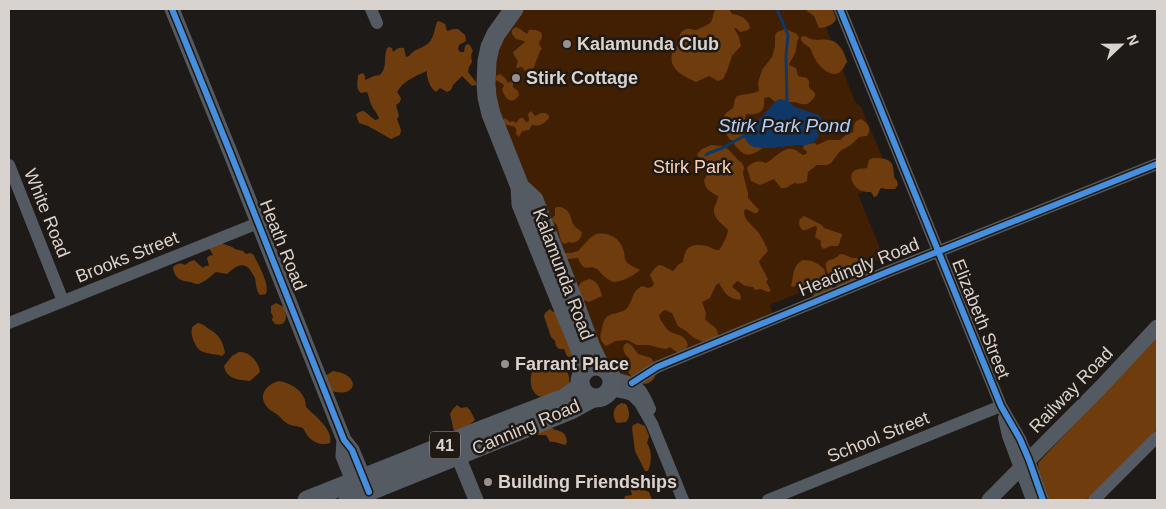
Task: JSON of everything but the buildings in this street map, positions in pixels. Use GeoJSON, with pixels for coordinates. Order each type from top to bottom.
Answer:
{"type":"FeatureCollection","features":[{"type":"Feature","properties":{"kind":"main road","name":"Kalamunda Road"},"geometry":{"type":"LineString","coordinates":[[514,9],[496,34],[490,47],[487,60],[487,97],[520,186],[521,204],[550,258],[569,307],[580,348],[596,382]]}},
{"type":"Feature","properties":{"kind":"main road","name":"Canning Road"},"geometry":{"type":"LineString","coordinates":[[309,500],[358,489],[450,450],[471,434],[564,398],[596,382]]}},
{"type":"Feature","properties":{"kind":"street","name":"Heath Road"},"geometry":{"type":"LineString","coordinates":[[172,9],[344,440],[343,456],[358,489]]}},
{"type":"Feature","properties":{"kind":"street"},"geometry":{"type":"LineString","coordinates":[[371,9],[377,22]]}},
{"type":"Feature","properties":{"kind":"street","name":"Elizabeth Street"},"geometry":{"type":"LineString","coordinates":[[840,9],[1001,406],[1017,432],[1032,500]]}},
{"type":"Feature","properties":{"kind":"street","name":"Headingly Road"},"geometry":{"type":"LineString","coordinates":[[632,383],[657,366],[1157,164]]}},
{"type":"Feature","properties":{"kind":"street","name":"White Road"},"geometry":{"type":"LineString","coordinates":[[9,166],[63,301]]}},
{"type":"Feature","properties":{"kind":"street","name":"Brooks Street"},"geometry":{"type":"LineString","coordinates":[[9,323],[258,223]]}},
{"type":"Feature","properties":{"kind":"street","name":"Railway Road"},"geometry":{"type":"LineString","coordinates":[[989,500],[1101,387],[1157,327]]}},
{"type":"Feature","properties":{"kind":"street"},"geometry":{"type":"LineString","coordinates":[[596,382],[632,383],[638,387],[645,396],[651,411],[652,424]]}},
{"type":"Feature","properties":{"kind":"street"},"geometry":{"type":"LineString","coordinates":[[596,382],[616,391],[632,395],[640,403],[652,424],[683,500]]}},
{"type":"Feature","properties":{"kind":"street","name":"School Street"},"geometry":{"type":"LineString","coordinates":[[768,500],[1001,406]]}},
{"type":"Feature","properties":{"kind":"street"},"geometry":{"type":"LineString","coordinates":[[1094,500],[1157,437]]}},
{"type":"Feature","properties":{"kind":"street"},"geometry":{"type":"LineString","coordinates":[[450,450],[467,500]]}},
{"type":"Feature","properties":{"kind":"street"},"geometry":{"type":"LineString","coordinates":[[450,450],[476,500]]}},
{"type":"Feature","properties":{"kind":"street","name":"Elizabeth Street"},"geometry":{"type":"LineString","coordinates":[[1025,464],[1043,500]]}},
{"type":"Feature","properties":{"kind":"green space","name":"Stirk Park"},"geometry":{"type":"Polygon","coordinates":[[[514,9],[819,9],[855,102],[861,107],[892,180],[858,194],[884,258],[770,305],[774,318],[632,383],[609,373],[486,84],[514,9]]]}},
{"type":"Feature","properties":{"kind":"shaded area"},"geometry":{"type":"Polygon","coordinates":[[[716,9],[729,9],[732,14],[741,16],[746,20],[750,28],[740,32],[734,28],[741,46],[732,56],[723,79],[718,81],[709,76],[696,82],[675,69],[671,60],[672,54],[682,32],[688,29],[696,30],[709,24],[716,9]]]}},
{"type":"Feature","properties":{"kind":"shaded area"},"geometry":{"type":"Polygon","coordinates":[[[806,9],[831,9],[836,19],[829,26],[819,28],[814,16],[806,9]]]}},
{"type":"Feature","properties":{"kind":"shaded area"},"geometry":{"type":"Polygon","coordinates":[[[439,21],[445,24],[447,31],[458,29],[465,35],[466,41],[459,45],[458,49],[460,52],[464,52],[467,44],[470,45],[473,51],[471,55],[472,62],[468,72],[476,82],[476,85],[472,86],[462,76],[453,85],[451,90],[447,92],[440,88],[436,92],[429,82],[427,71],[406,82],[397,92],[401,98],[400,102],[396,105],[399,116],[397,119],[401,130],[400,135],[391,139],[359,123],[356,115],[361,111],[364,111],[375,120],[379,119],[367,92],[361,93],[358,89],[358,75],[363,73],[365,80],[380,75],[385,66],[387,48],[392,48],[393,52],[398,48],[404,48],[406,57],[429,43],[439,21]]]}},
{"type":"Feature","properties":{"kind":"shaded area"},"geometry":{"type":"Polygon","coordinates":[[[516,27],[527,34],[529,30],[538,30],[542,35],[539,44],[542,49],[533,70],[530,72],[525,71],[522,67],[516,67],[518,61],[513,52],[525,42],[516,39],[512,34],[512,30],[516,27]]]}},
{"type":"Feature","properties":{"kind":"shaded area"},"geometry":{"type":"Polygon","coordinates":[[[786,29],[797,34],[799,38],[789,65],[796,68],[798,76],[807,78],[809,87],[815,93],[815,96],[806,104],[791,102],[779,104],[769,97],[764,98],[764,107],[761,112],[746,114],[745,127],[755,127],[763,148],[749,155],[743,153],[730,140],[723,126],[724,116],[733,108],[737,96],[759,91],[758,83],[762,70],[772,57],[775,36],[777,32],[786,29]]]}},
{"type":"Feature","properties":{"kind":"shaded area"},"geometry":{"type":"Polygon","coordinates":[[[805,36],[815,40],[833,41],[839,45],[847,62],[841,71],[833,74],[822,68],[810,48],[801,40],[801,37],[805,36]]]}},
{"type":"Feature","properties":{"kind":"shaded area"},"geometry":{"type":"Polygon","coordinates":[[[500,74],[508,83],[513,82],[513,87],[518,91],[519,95],[514,100],[511,101],[505,96],[502,89],[503,84],[496,80],[496,76],[500,74]]]}},
{"type":"Feature","properties":{"kind":"shaded area"},"geometry":{"type":"Polygon","coordinates":[[[531,111],[535,116],[546,113],[549,118],[542,124],[532,125],[529,130],[522,131],[519,137],[516,134],[515,127],[503,123],[505,118],[510,122],[516,123],[520,118],[523,118],[528,122],[528,114],[531,111]]]}},
{"type":"Feature","properties":{"kind":"shaded area"},"geometry":{"type":"Polygon","coordinates":[[[861,119],[869,126],[867,136],[859,137],[851,145],[840,151],[831,163],[817,165],[808,172],[807,181],[781,188],[774,179],[760,185],[751,181],[747,168],[753,163],[758,161],[766,163],[782,151],[789,149],[803,155],[806,154],[807,152],[803,148],[804,145],[815,143],[817,145],[828,140],[840,140],[853,132],[855,122],[861,119]]]}},
{"type":"Feature","properties":{"kind":"shaded area"},"geometry":{"type":"Polygon","coordinates":[[[711,145],[725,147],[744,167],[743,174],[748,198],[759,210],[757,213],[754,213],[746,209],[744,214],[759,234],[768,251],[759,261],[771,291],[755,290],[753,287],[745,286],[738,281],[732,287],[740,294],[740,300],[727,295],[719,283],[716,285],[710,298],[702,302],[706,313],[705,319],[716,328],[718,336],[703,342],[678,326],[672,313],[665,310],[662,312],[659,315],[660,319],[668,330],[685,338],[687,341],[686,349],[678,353],[670,347],[666,349],[649,345],[637,345],[627,340],[616,341],[606,346],[600,337],[605,319],[627,308],[636,291],[642,286],[652,287],[654,284],[650,275],[655,268],[659,265],[673,271],[683,262],[685,252],[690,247],[701,245],[719,250],[723,243],[728,230],[715,216],[714,209],[718,196],[708,190],[704,180],[707,175],[716,171],[708,163],[700,160],[697,154],[702,149],[711,145]]]}},
{"type":"Feature","properties":{"kind":"shaded area"},"geometry":{"type":"Polygon","coordinates":[[[873,158],[890,161],[898,185],[895,189],[880,189],[877,196],[874,197],[871,192],[859,190],[851,176],[856,170],[867,168],[869,160],[873,158]]]}},
{"type":"Feature","properties":{"kind":"shaded area"},"geometry":{"type":"Polygon","coordinates":[[[555,208],[567,210],[573,224],[582,232],[581,237],[576,242],[564,244],[561,241],[557,225],[551,220],[555,215],[555,208]]]}},
{"type":"Feature","properties":{"kind":"shaded area"},"geometry":{"type":"Polygon","coordinates":[[[804,216],[822,225],[824,228],[842,234],[838,246],[830,246],[824,249],[821,247],[821,241],[815,237],[816,226],[806,230],[800,227],[800,219],[804,216]]]}},
{"type":"Feature","properties":{"kind":"shaded area"},"geometry":{"type":"Polygon","coordinates":[[[596,234],[605,234],[616,238],[624,251],[625,260],[640,270],[627,278],[613,282],[597,269],[584,267],[578,258],[567,259],[563,253],[578,251],[596,234]]]}},
{"type":"Feature","properties":{"kind":"shaded area"},"geometry":{"type":"Polygon","coordinates":[[[218,242],[243,251],[246,254],[253,254],[265,280],[266,294],[259,294],[251,271],[242,265],[227,274],[216,272],[198,284],[183,281],[176,276],[173,267],[178,264],[185,265],[194,260],[203,268],[209,266],[207,258],[213,255],[209,248],[218,242]]]}},
{"type":"Feature","properties":{"kind":"shaded area"},"geometry":{"type":"Polygon","coordinates":[[[840,254],[857,258],[869,264],[871,272],[859,276],[859,281],[840,289],[829,275],[826,263],[840,254]]]}},
{"type":"Feature","properties":{"kind":"shaded area"},"geometry":{"type":"Polygon","coordinates":[[[803,260],[812,261],[822,267],[826,276],[825,281],[833,288],[816,297],[810,294],[803,285],[791,286],[795,268],[803,260]]]}},
{"type":"Feature","properties":{"kind":"shaded area"},"geometry":{"type":"Polygon","coordinates":[[[590,279],[598,286],[602,296],[589,302],[581,299],[579,286],[580,283],[590,279]]]}},
{"type":"Feature","properties":{"kind":"shaded area"},"geometry":{"type":"Polygon","coordinates":[[[276,303],[284,307],[286,313],[286,320],[282,324],[275,324],[272,320],[271,306],[276,303]]]}},
{"type":"Feature","properties":{"kind":"shaded area"},"geometry":{"type":"Polygon","coordinates":[[[550,309],[553,312],[556,311],[574,356],[567,356],[564,349],[559,349],[551,337],[544,316],[550,309]]]}},
{"type":"Feature","properties":{"kind":"shaded area"},"geometry":{"type":"Polygon","coordinates":[[[198,323],[204,325],[218,336],[225,353],[222,356],[203,352],[197,347],[192,337],[192,328],[198,323]]]}},
{"type":"Feature","properties":{"kind":"shaded area"},"geometry":{"type":"Polygon","coordinates":[[[1157,336],[1157,429],[1086,500],[1048,500],[1039,474],[1038,463],[1157,336]]]}},
{"type":"Feature","properties":{"kind":"shaded area"},"geometry":{"type":"Polygon","coordinates":[[[627,343],[638,354],[651,358],[656,373],[649,383],[637,382],[631,376],[626,366],[630,359],[623,349],[627,343]]]}},
{"type":"Feature","properties":{"kind":"shaded area"},"geometry":{"type":"Polygon","coordinates":[[[239,352],[250,355],[256,361],[259,368],[260,372],[250,381],[234,378],[227,374],[225,370],[224,366],[232,356],[239,352]]]}},
{"type":"Feature","properties":{"kind":"shaded area"},"geometry":{"type":"Polygon","coordinates":[[[538,365],[544,366],[549,370],[557,368],[564,370],[568,374],[569,383],[556,391],[555,395],[538,396],[532,388],[531,377],[534,368],[538,365]]]}},
{"type":"Feature","properties":{"kind":"shaded area"},"geometry":{"type":"Polygon","coordinates":[[[333,371],[343,373],[349,377],[353,386],[351,389],[340,393],[332,391],[325,376],[333,371]]]}},
{"type":"Feature","properties":{"kind":"shaded area"},"geometry":{"type":"Polygon","coordinates":[[[279,381],[298,389],[304,397],[306,407],[318,418],[329,433],[330,443],[317,443],[308,436],[303,428],[287,423],[267,407],[264,403],[263,394],[267,387],[279,381]]]}},
{"type":"Feature","properties":{"kind":"shaded area"},"geometry":{"type":"Polygon","coordinates":[[[622,403],[627,406],[629,418],[626,422],[617,423],[614,412],[617,406],[622,403]]]}},
{"type":"Feature","properties":{"kind":"shaded area"},"geometry":{"type":"Polygon","coordinates":[[[457,405],[461,408],[467,407],[475,420],[469,425],[454,431],[450,414],[457,405]]]}},
{"type":"Feature","properties":{"kind":"shaded area"},"geometry":{"type":"Polygon","coordinates":[[[638,423],[645,426],[649,436],[647,443],[651,457],[648,471],[645,471],[635,451],[632,428],[633,425],[638,423]]]}},
{"type":"Feature","properties":{"kind":"shaded area"},"geometry":{"type":"Polygon","coordinates":[[[550,426],[563,432],[567,442],[565,445],[550,442],[546,435],[538,435],[533,432],[550,426]]]}},
{"type":"Feature","properties":{"kind":"shaded area"},"geometry":{"type":"Polygon","coordinates":[[[640,483],[641,489],[649,492],[652,500],[624,500],[625,496],[632,495],[630,487],[640,483]]]}},
{"type":"Feature","properties":{"kind":"water","name":"Stirk Park Pond"},"geometry":{"type":"Polygon","coordinates":[[[780,99],[787,101],[795,107],[819,115],[822,123],[816,140],[805,145],[771,148],[760,148],[750,145],[744,135],[746,127],[760,118],[780,99]]]}},
{"type":"Feature","properties":{"kind":"waterway"},"geometry":{"type":"LineString","coordinates":[[777,9],[788,35],[786,56],[787,101]]}},
{"type":"Feature","properties":{"kind":"waterway"},"geometry":{"type":"LineString","coordinates":[[706,155],[744,136]]}},
{"type":"Feature","properties":{"kind":"cycle path"},"geometry":{"type":"LineString","coordinates":[[172,9],[344,440],[352,450],[369,492]]}},
{"type":"Feature","properties":{"kind":"cycle path"},"geometry":{"type":"LineString","coordinates":[[840,9],[1001,406],[1020,439],[1043,500]]}},
{"type":"Feature","properties":{"kind":"cycle path"},"geometry":{"type":"LineString","coordinates":[[632,383],[657,367],[887,272],[1157,164]]}},
{"type":"Feature","properties":{"kind":"place","name":"Kalamunda Club"},"geometry":{"type":"Point","coordinates":[567,44]}},
{"type":"Feature","properties":{"kind":"place","name":"Stirk Cottage"},"geometry":{"type":"Point","coordinates":[516,78]}},
{"type":"Feature","properties":{"kind":"place","name":"Farrant Place"},"geometry":{"type":"Point","coordinates":[505,364]}},
{"type":"Feature","properties":{"kind":"place","name":"Building Friendships"},"geometry":{"type":"Point","coordinates":[488,482]}}]}
